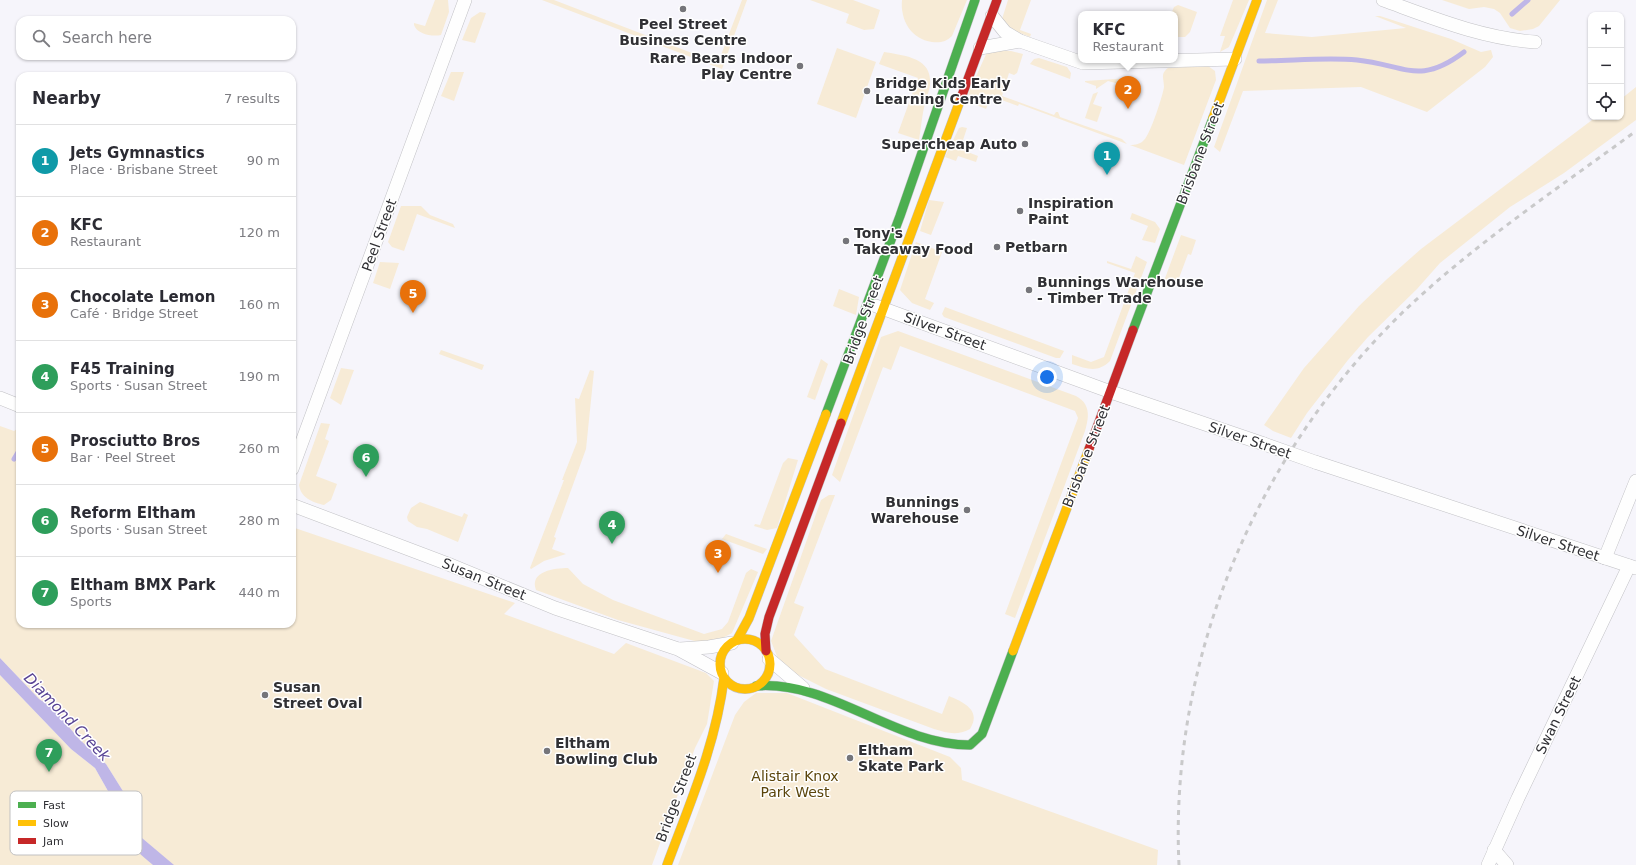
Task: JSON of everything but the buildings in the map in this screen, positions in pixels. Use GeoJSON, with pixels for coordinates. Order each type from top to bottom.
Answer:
{"type":"FeatureCollection","features":[{"type":"Feature","properties":{"kind":"main road","name":"Bridge Street"},"geometry":{"type":"LineString","coordinates":[[734,642],[749,618],[868,303],[975,0]]}},
{"type":"Feature","properties":{"kind":"main road","name":"Bridge Street"},"geometry":{"type":"LineString","coordinates":[[768,655],[765,634],[769,617],[997,0]]}},
{"type":"Feature","properties":{"kind":"main road","name":"Brisbane Street"},"geometry":{"type":"LineString","coordinates":[[753,687],[778,684],[806,690],[852,709],[948,744],[965,746],[978,739],[985,727],[1257,0]]}},
{"type":"Feature","properties":{"kind":"main road"},"geometry":{"type":"LineString","coordinates":[[741,697],[753,687],[767,675],[770,667],[768,655],[755,641],[747,639],[734,642],[726,647],[720,659],[723,675],[736,687],[753,687]]}},
{"type":"Feature","properties":{"kind":"main road","name":"Bridge Street"},"geometry":{"type":"LineString","coordinates":[[713,742],[720,710],[723,675]]}},
{"type":"Feature","properties":{"kind":"main road","name":"Bridge Street"},"geometry":{"type":"LineString","coordinates":[[666,865],[713,742],[727,716]]}},
{"type":"Feature","properties":{"kind":"street","name":"Peel Street"},"geometry":{"type":"LineString","coordinates":[[296,458],[466,0]]}},
{"type":"Feature","properties":{"kind":"street"},"geometry":{"type":"LineString","coordinates":[[1383,0],[1471,31],[1507,40],[1535,42]]}},
{"type":"Feature","properties":{"kind":"street"},"geometry":{"type":"LineString","coordinates":[[992,16],[1000,28],[1020,41],[1078,61]]}},
{"type":"Feature","properties":{"kind":"street"},"geometry":{"type":"LineString","coordinates":[[980,48],[1020,41]]}},
{"type":"Feature","properties":{"kind":"street"},"geometry":{"type":"LineString","coordinates":[[1178,61],[1235,59]]}},
{"type":"Feature","properties":{"kind":"street"},"geometry":{"type":"LineString","coordinates":[[1083,63],[1133,63]]}},
{"type":"Feature","properties":{"kind":"street","name":"Silver Street"},"geometry":{"type":"LineString","coordinates":[[868,303],[1110,392],[1315,462],[1633,567]]}},
{"type":"Feature","properties":{"kind":"street"},"geometry":{"type":"LineString","coordinates":[[0,398],[16,404]]}},
{"type":"Feature","properties":{"kind":"street"},"geometry":{"type":"LineString","coordinates":[[1605,558],[1636,481]]}},
{"type":"Feature","properties":{"kind":"street","name":"Susan Street"},"geometry":{"type":"LineString","coordinates":[[296,507],[441,561],[555,608],[678,649],[723,675]]}},
{"type":"Feature","properties":{"kind":"street","name":"Swan Street"},"geometry":{"type":"LineString","coordinates":[[1488,865],[1633,567]]}},
{"type":"Feature","properties":{"kind":"street","name":"Susan Street"},"geometry":{"type":"LineString","coordinates":[[678,649],[709,647],[734,642]]}},
{"type":"Feature","properties":{"kind":"street","name":"Brisbane Street"},"geometry":{"type":"LineString","coordinates":[[768,655],[806,690]]}},
{"type":"Feature","properties":{"kind":"street"},"geometry":{"type":"LineString","coordinates":[[1494,850],[1507,865]]}},
{"type":"Feature","properties":{"kind":"green space"},"geometry":{"type":"Polygon","coordinates":[[[435,0],[448,0],[449,12],[441,35],[437,36],[421,33],[414,25],[414,23],[425,26],[435,0]]]}},
{"type":"Feature","properties":{"kind":"green space"},"geometry":{"type":"Polygon","coordinates":[[[542,0],[554,0],[718,63],[742,0],[747,0],[722,69],[542,0]]]}},
{"type":"Feature","properties":{"kind":"green space"},"geometry":{"type":"Polygon","coordinates":[[[810,0],[853,0],[880,10],[874,29],[864,30],[846,23],[849,14],[810,0]]]}},
{"type":"Feature","properties":{"kind":"green space"},"geometry":{"type":"Polygon","coordinates":[[[902,0],[967,0],[952,36],[943,42],[932,42],[918,37],[908,27],[903,15],[902,0]]]}},
{"type":"Feature","properties":{"kind":"green space"},"geometry":{"type":"Polygon","coordinates":[[[1008,0],[1031,0],[1020,30],[1031,34],[1030,37],[1010,29],[1002,19],[1008,0]]]}},
{"type":"Feature","properties":{"kind":"green space"},"geometry":{"type":"Polygon","coordinates":[[[1233,0],[1249,0],[1229,47],[1220,52],[1225,36],[1220,36],[1233,0]]]}},
{"type":"Feature","properties":{"kind":"green space"},"geometry":{"type":"Polygon","coordinates":[[[1267,0],[1278,0],[1265,33],[1312,37],[1406,28],[1375,16],[1380,16],[1451,39],[1481,52],[1491,50],[1493,57],[1485,67],[1427,112],[1361,87],[1243,91],[1220,152],[1214,147],[1267,0]]]}},
{"type":"Feature","properties":{"kind":"green space"},"geometry":{"type":"Polygon","coordinates":[[[1442,0],[1560,0],[1539,26],[1533,29],[1520,31],[1510,28],[1500,13],[1494,9],[1484,7],[1469,9],[1442,0]]]}},
{"type":"Feature","properties":{"kind":"green space"},"geometry":{"type":"Polygon","coordinates":[[[1178,5],[1197,12],[1190,32],[1185,37],[1178,37],[1178,11],[1172,11],[1174,7],[1178,5]]]}},
{"type":"Feature","properties":{"kind":"green space"},"geometry":{"type":"Polygon","coordinates":[[[480,12],[486,13],[475,43],[462,40],[471,18],[480,12]]]}},
{"type":"Feature","properties":{"kind":"green space"},"geometry":{"type":"Polygon","coordinates":[[[837,48],[876,62],[856,118],[817,104],[837,48]]]}},
{"type":"Feature","properties":{"kind":"green space"},"geometry":{"type":"Polygon","coordinates":[[[988,50],[1011,51],[1023,54],[1017,73],[1014,75],[1009,73],[1002,96],[1054,115],[1058,112],[1060,117],[1122,139],[1127,144],[1019,104],[1018,106],[991,96],[986,109],[974,104],[968,94],[988,50]]]}},
{"type":"Feature","properties":{"kind":"green space"},"geometry":{"type":"Polygon","coordinates":[[[884,52],[913,58],[925,66],[928,72],[930,85],[924,108],[919,140],[898,133],[918,78],[879,64],[884,52]]]}},
{"type":"Feature","properties":{"kind":"green space"},"geometry":{"type":"Polygon","coordinates":[[[1039,58],[1067,67],[1071,73],[1070,79],[1030,64],[1034,59],[1039,58]]]}},
{"type":"Feature","properties":{"kind":"green space"},"geometry":{"type":"Polygon","coordinates":[[[1208,66],[1215,71],[1216,80],[1184,165],[1130,145],[1144,140],[1150,131],[1164,87],[1164,72],[1168,68],[1208,66]]]}},
{"type":"Feature","properties":{"kind":"green space"},"geometry":{"type":"Polygon","coordinates":[[[451,72],[464,72],[454,101],[441,96],[451,72]]]}},
{"type":"Feature","properties":{"kind":"green space"},"geometry":{"type":"Polygon","coordinates":[[[1131,78],[1132,82],[1130,87],[1108,81],[1096,89],[1096,86],[1085,82],[1085,81],[1131,78]]]}},
{"type":"Feature","properties":{"kind":"green space"},"geometry":{"type":"Polygon","coordinates":[[[1636,87],[1636,120],[1564,173],[1510,207],[1440,263],[1417,289],[1368,337],[1348,360],[1307,413],[1291,438],[1273,431],[1264,425],[1304,368],[1359,306],[1386,280],[1421,249],[1592,120],[1624,120],[1624,97],[1636,87]]]}},
{"type":"Feature","properties":{"kind":"green space"},"geometry":{"type":"Polygon","coordinates":[[[1098,92],[1093,104],[1102,107],[1097,122],[1085,118],[1093,94],[1098,92]]]}},
{"type":"Feature","properties":{"kind":"green space"},"geometry":{"type":"Polygon","coordinates":[[[959,128],[967,128],[960,149],[978,156],[976,162],[958,156],[956,161],[945,157],[959,128]]]}},
{"type":"Feature","properties":{"kind":"green space"},"geometry":{"type":"Polygon","coordinates":[[[929,200],[944,202],[931,235],[920,231],[929,200]]]}},
{"type":"Feature","properties":{"kind":"green space"},"geometry":{"type":"Polygon","coordinates":[[[401,206],[421,206],[430,215],[453,224],[455,228],[417,214],[404,251],[392,247],[388,242],[401,206]]]}},
{"type":"Feature","properties":{"kind":"green space"},"geometry":{"type":"Polygon","coordinates":[[[1132,213],[1155,222],[1160,229],[1155,243],[1142,240],[1148,226],[1130,219],[1132,213]]]}},
{"type":"Feature","properties":{"kind":"green space"},"geometry":{"type":"Polygon","coordinates":[[[1181,235],[1196,240],[1191,255],[1188,254],[1176,286],[1164,281],[1181,235]]]}},
{"type":"Feature","properties":{"kind":"green space"},"geometry":{"type":"Polygon","coordinates":[[[916,242],[942,252],[925,299],[934,303],[930,310],[912,303],[900,290],[916,242]]]}},
{"type":"Feature","properties":{"kind":"green space"},"geometry":{"type":"Polygon","coordinates":[[[1136,256],[1147,262],[1110,361],[1106,365],[1097,369],[1072,364],[1072,355],[1091,362],[1104,357],[1135,273],[1107,263],[1107,261],[1131,269],[1136,256]]]}},
{"type":"Feature","properties":{"kind":"green space"},"geometry":{"type":"Polygon","coordinates":[[[380,262],[399,263],[390,289],[373,283],[380,262]]]}},
{"type":"Feature","properties":{"kind":"green space"},"geometry":{"type":"Polygon","coordinates":[[[839,289],[859,297],[856,315],[833,306],[839,289]]]}},
{"type":"Feature","properties":{"kind":"green space"},"geometry":{"type":"Polygon","coordinates":[[[945,307],[1064,351],[1060,358],[1056,358],[944,317],[942,314],[945,307]]]}},
{"type":"Feature","properties":{"kind":"green space"},"geometry":{"type":"Polygon","coordinates":[[[898,331],[1076,396],[1081,399],[1088,411],[1085,431],[1015,618],[1005,614],[1078,418],[1075,411],[900,346],[891,370],[883,367],[840,482],[832,475],[881,337],[898,331]]]}},
{"type":"Feature","properties":{"kind":"green space"},"geometry":{"type":"Polygon","coordinates":[[[441,350],[484,365],[482,370],[439,354],[441,350]]]}},
{"type":"Feature","properties":{"kind":"green space"},"geometry":{"type":"Polygon","coordinates":[[[821,359],[828,364],[815,400],[807,397],[821,359]]]}},
{"type":"Feature","properties":{"kind":"green space"},"geometry":{"type":"Polygon","coordinates":[[[341,368],[354,370],[341,405],[330,398],[341,368]]]}},
{"type":"Feature","properties":{"kind":"green space"},"geometry":{"type":"Polygon","coordinates":[[[590,370],[594,371],[586,449],[554,537],[556,538],[552,549],[566,554],[544,561],[531,569],[530,568],[577,442],[575,398],[579,399],[590,370]]]}},
{"type":"Feature","properties":{"kind":"green space"},"geometry":{"type":"Polygon","coordinates":[[[321,423],[330,424],[325,439],[329,441],[316,476],[337,484],[331,500],[324,505],[308,499],[302,493],[299,485],[321,423]]]}},
{"type":"Feature","properties":{"kind":"green space"},"geometry":{"type":"Polygon","coordinates":[[[0,426],[14,431],[16,430],[16,628],[296,628],[296,528],[515,603],[504,614],[614,654],[626,643],[706,673],[714,681],[707,724],[695,748],[652,865],[173,865],[142,838],[142,791],[123,791],[106,764],[79,739],[53,708],[39,699],[0,658],[0,426]]]}},
{"type":"Feature","properties":{"kind":"green space"},"geometry":{"type":"Polygon","coordinates":[[[788,458],[798,460],[777,528],[767,530],[754,526],[755,524],[760,525],[783,463],[788,458]]]}},
{"type":"Feature","properties":{"kind":"green space"},"geometry":{"type":"Polygon","coordinates":[[[829,495],[835,495],[794,603],[804,607],[794,635],[825,669],[942,714],[949,696],[960,701],[969,708],[974,717],[970,729],[961,733],[948,733],[934,729],[826,689],[796,674],[778,659],[771,641],[821,500],[829,495]]]}},
{"type":"Feature","properties":{"kind":"green space"},"geometry":{"type":"Polygon","coordinates":[[[420,502],[462,517],[464,513],[468,515],[458,542],[427,529],[417,527],[408,521],[407,517],[411,508],[420,502]]]}},
{"type":"Feature","properties":{"kind":"green space"},"geometry":{"type":"Polygon","coordinates":[[[726,534],[767,549],[763,554],[722,539],[726,534]]]}},
{"type":"Feature","properties":{"kind":"green space"},"geometry":{"type":"Polygon","coordinates":[[[568,568],[583,584],[613,600],[704,634],[722,629],[728,622],[746,573],[751,569],[758,572],[732,633],[719,640],[698,642],[618,620],[536,590],[536,579],[544,572],[568,568]]]}},
{"type":"Feature","properties":{"kind":"green space"},"geometry":{"type":"Polygon","coordinates":[[[0,675],[71,749],[95,768],[108,791],[10,791],[10,855],[142,855],[153,865],[0,865],[0,675]]]}},
{"type":"Feature","properties":{"kind":"green space","name":"Alistair Knox Park West"},"geometry":{"type":"Polygon","coordinates":[[[756,693],[787,693],[950,757],[961,768],[962,780],[1158,850],[1157,865],[678,865],[735,715],[744,702],[756,693]]]}},
{"type":"Feature","properties":{"kind":"shaded area"},"geometry":{"type":"Polygon","coordinates":[[[0,658],[39,699],[53,708],[79,739],[106,764],[123,791],[108,791],[95,768],[71,749],[0,675],[0,658]]]}},
{"type":"Feature","properties":{"kind":"shaded area"},"geometry":{"type":"Polygon","coordinates":[[[142,838],[174,865],[153,865],[140,855],[142,855],[142,838]]]}},
{"type":"Feature","properties":{"kind":"waterway"},"geometry":{"type":"LineString","coordinates":[[1512,14],[1528,0]]}},
{"type":"Feature","properties":{"kind":"waterway"},"geometry":{"type":"LineString","coordinates":[[1259,61],[1345,59],[1374,62],[1412,71],[1423,71],[1435,68],[1448,62],[1464,52]]}},
{"type":"Feature","properties":{"kind":"railway"},"geometry":{"type":"LineString","coordinates":[[1179,865],[1180,788],[1189,712],[1207,638],[1232,565],[1265,496],[1304,430],[1350,369],[1402,313],[1429,288],[1516,218],[1636,131]]}},
{"type":"Feature","properties":{"kind":"traffic: fast"},"geometry":{"type":"LineString","coordinates":[[826,414],[900,216],[975,0]]}},
{"type":"Feature","properties":{"kind":"traffic: fast"},"geometry":{"type":"LineString","coordinates":[[1133,330],[1213,118]]}},
{"type":"Feature","properties":{"kind":"traffic: fast"},"geometry":{"type":"LineString","coordinates":[[756,686],[784,687],[811,693],[837,702],[915,735],[942,742],[970,745],[982,734],[1013,651]]}},
{"type":"Feature","properties":{"kind":"traffic: slow"},"geometry":{"type":"LineString","coordinates":[[1213,118],[1257,0]]}},
{"type":"Feature","properties":{"kind":"traffic: slow"},"geometry":{"type":"LineString","coordinates":[[841,423],[961,98]]}},
{"type":"Feature","properties":{"kind":"traffic: slow"},"geometry":{"type":"LineString","coordinates":[[737,640],[749,618],[826,414]]}},
{"type":"Feature","properties":{"kind":"traffic: slow"},"geometry":{"type":"LineString","coordinates":[[1013,651],[1089,449]]}},
{"type":"Feature","properties":{"kind":"traffic: slow"},"geometry":{"type":"LineString","coordinates":[[745,639],[754,641],[763,646],[768,655],[770,664],[768,673],[763,682],[754,687],[745,689],[736,687],[727,682],[722,673],[720,664],[722,655],[727,646],[736,641],[745,639]]}},
{"type":"Feature","properties":{"kind":"traffic: slow"},"geometry":{"type":"LineString","coordinates":[[667,865],[709,750],[724,678]]}},
{"type":"Feature","properties":{"kind":"traffic: jam"},"geometry":{"type":"LineString","coordinates":[[961,98],[997,0]]}},
{"type":"Feature","properties":{"kind":"traffic: jam"},"geometry":{"type":"LineString","coordinates":[[1089,449],[1133,330]]}},
{"type":"Feature","properties":{"kind":"traffic: jam"},"geometry":{"type":"LineString","coordinates":[[766,651],[765,634],[769,617],[841,423]]}},
{"type":"Feature","properties":{"kind":"place","name":"Peel Street Business Centre"},"geometry":{"type":"Point","coordinates":[683,9]}},
{"type":"Feature","properties":{"kind":"place","name":"Rare Bears Indoor Play Centre"},"geometry":{"type":"Point","coordinates":[800,66]}},
{"type":"Feature","properties":{"kind":"place","name":"Bridge Kids Early Learning Centre"},"geometry":{"type":"Point","coordinates":[867,91]}},
{"type":"Feature","properties":{"kind":"place","name":"KFC"},"geometry":{"type":"Point","coordinates":[1128,109]}},
{"type":"Feature","properties":{"kind":"place","name":"Supercheap Auto"},"geometry":{"type":"Point","coordinates":[1025,144]}},
{"type":"Feature","properties":{"kind":"place","name":"Jets Gymnastics"},"geometry":{"type":"Point","coordinates":[1107,175]}},
{"type":"Feature","properties":{"kind":"place","name":"Inspiration Paint"},"geometry":{"type":"Point","coordinates":[1020,211]}},
{"type":"Feature","properties":{"kind":"place","name":"Tony's Takeaway Food"},"geometry":{"type":"Point","coordinates":[846,241]}},
{"type":"Feature","properties":{"kind":"place","name":"Petbarn"},"geometry":{"type":"Point","coordinates":[997,247]}},
{"type":"Feature","properties":{"kind":"place","name":"Bunnings Warehouse - Timber Trade"},"geometry":{"type":"Point","coordinates":[1029,290]}},
{"type":"Feature","properties":{"kind":"place","name":"Prosciutto Bros"},"geometry":{"type":"Point","coordinates":[413,313]}},
{"type":"Feature","properties":{"kind":"place","name":"Reform Eltham"},"geometry":{"type":"Point","coordinates":[366,477]}},
{"type":"Feature","properties":{"kind":"place","name":"Bunnings Warehouse"},"geometry":{"type":"Point","coordinates":[967,510]}},
{"type":"Feature","properties":{"kind":"place","name":"F45 Training"},"geometry":{"type":"Point","coordinates":[612,544]}},
{"type":"Feature","properties":{"kind":"place","name":"Chocolate Lemon"},"geometry":{"type":"Point","coordinates":[718,573]}},
{"type":"Feature","properties":{"kind":"place","name":"Susan Street Oval"},"geometry":{"type":"Point","coordinates":[265,695]}},
{"type":"Feature","properties":{"kind":"place","name":"Eltham Bowling Club"},"geometry":{"type":"Point","coordinates":[547,751]}},
{"type":"Feature","properties":{"kind":"place","name":"Eltham Skate Park"},"geometry":{"type":"Point","coordinates":[850,758]}},
{"type":"Feature","properties":{"kind":"place","name":"Eltham BMX Park"},"geometry":{"type":"Point","coordinates":[49,772]}},
{"type":"Feature","properties":{"kind":"water label","name":"Diamond Creek"},"geometry":{"type":"Point","coordinates":[67,717]}}]}
